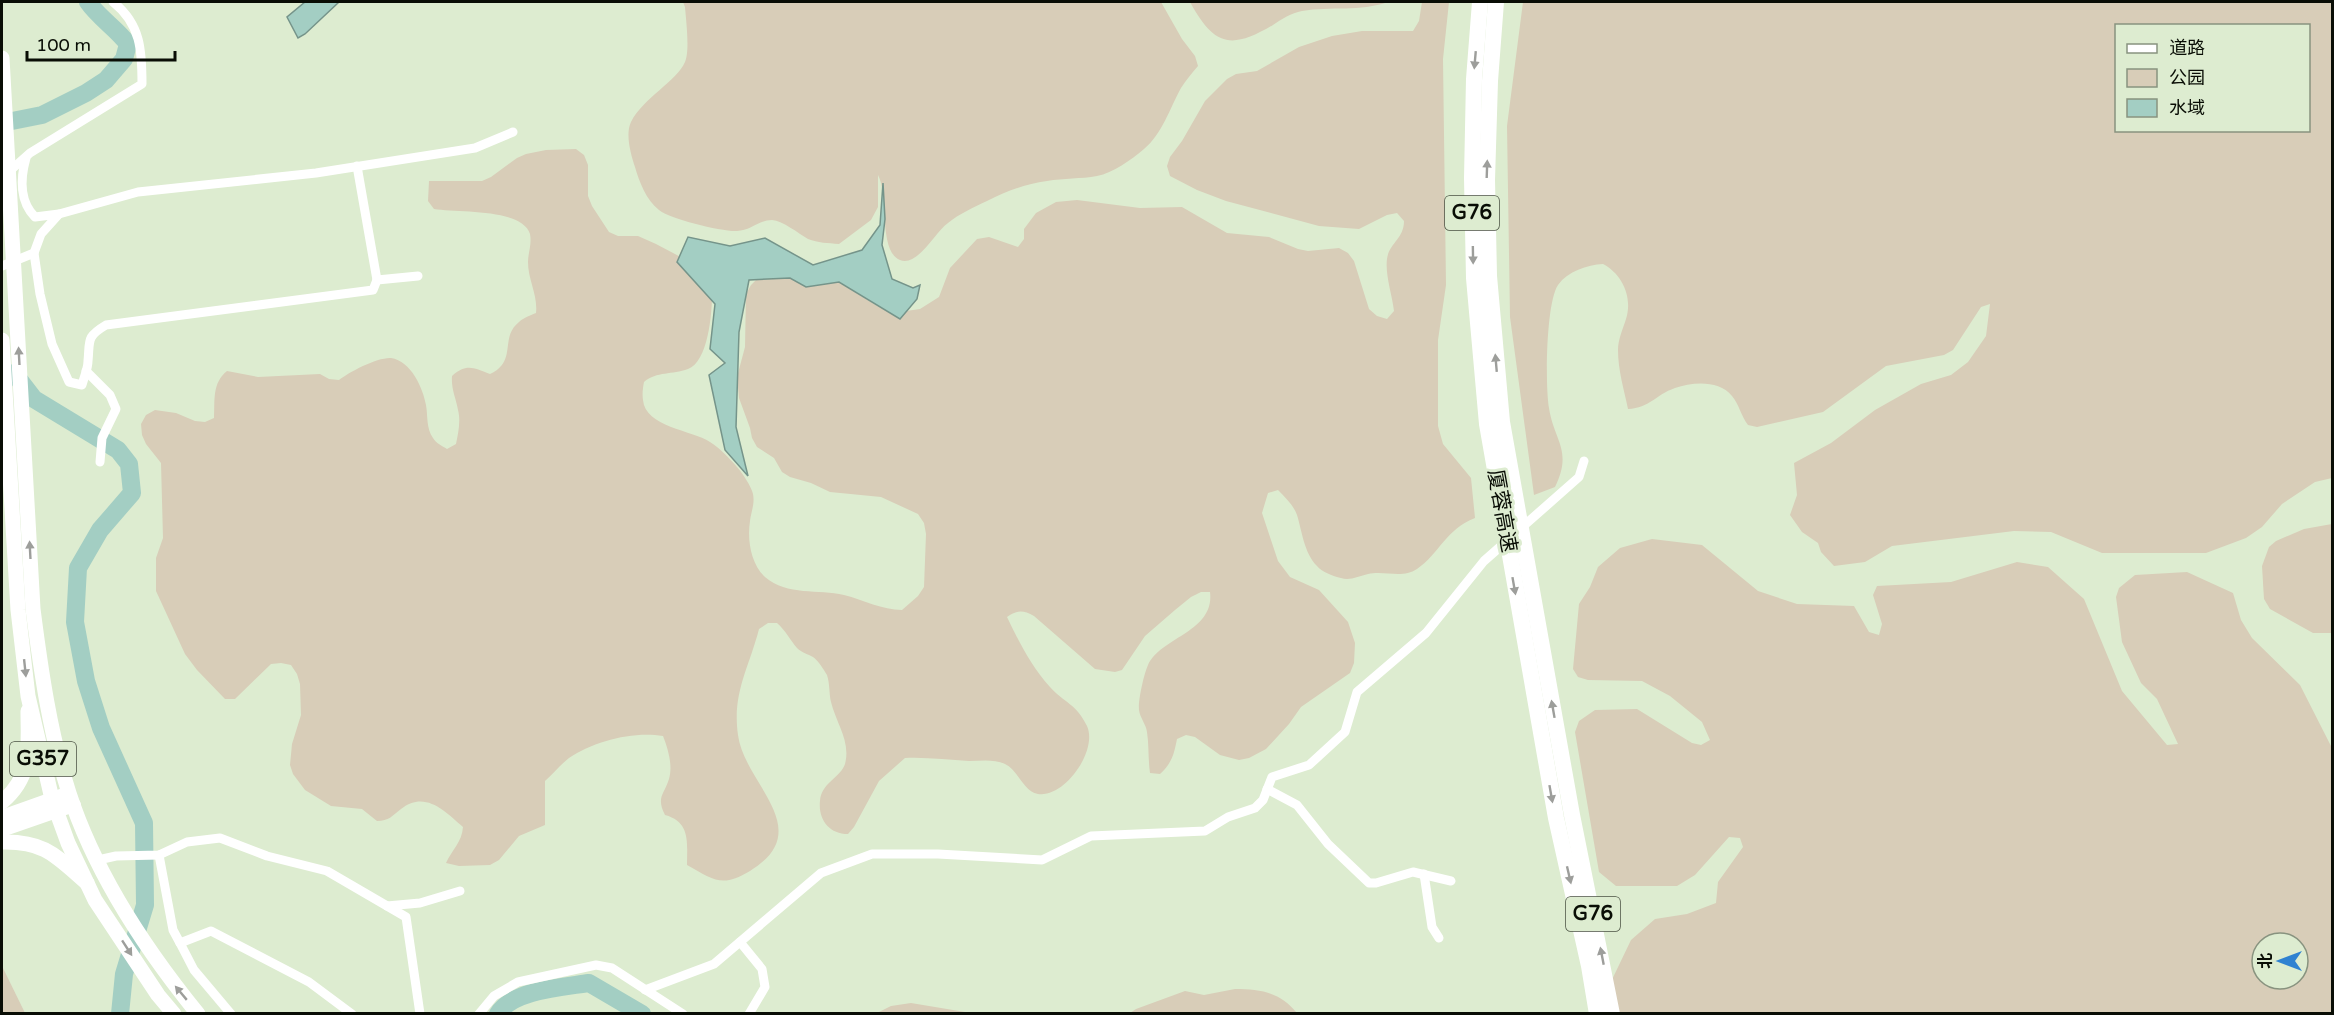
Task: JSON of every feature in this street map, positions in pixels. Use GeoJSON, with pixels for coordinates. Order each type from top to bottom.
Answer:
{"type":"FeatureCollection","features":[{"type":"Feature","properties":{"kind":"highway","name":"厦蓉高速"},"geometry":{"type":"LineString","coordinates":[[1480,2],[1474,79],[1472,189],[1474,279],[1494,423],[1597,1014]]}},
{"type":"Feature","properties":{"kind":"highway","name":"厦蓉高速"},"geometry":{"type":"LineString","coordinates":[[1494,423],[1487,190],[1490,81],[1496,2]]}},
{"type":"Feature","properties":{"kind":"highway","name":"厦蓉高速"},"geometry":{"type":"LineString","coordinates":[[1564,817],[1612,1014]]}},
{"type":"Feature","properties":{"kind":"main road","name":"G357"},"geometry":{"type":"LineString","coordinates":[[2,58],[28,696],[54,805],[68,843],[95,900],[158,995],[174,1014]]}},
{"type":"Feature","properties":{"kind":"main road","name":"G357"},"geometry":{"type":"LineString","coordinates":[[2,340],[25,609],[71,799],[114,893],[164,972],[198,1014]]}},
{"type":"Feature","properties":{"kind":"main road"},"geometry":{"type":"LineString","coordinates":[[2,802],[15,790],[25,770],[28,746],[28,696]]}},
{"type":"Feature","properties":{"kind":"main road"},"geometry":{"type":"LineString","coordinates":[[2,830],[71,799]]}},
{"type":"Feature","properties":{"kind":"main road"},"geometry":{"type":"LineString","coordinates":[[2,817],[54,805]]}},
{"type":"Feature","properties":{"kind":"main road"},"geometry":{"type":"LineString","coordinates":[[2,842],[25,842],[46,850],[88,884]]}},
{"type":"Feature","properties":{"kind":"street"},"geometry":{"type":"LineString","coordinates":[[2,170],[12,169],[48,142],[142,84],[142,52],[132,23],[122,9],[113,2]]}},
{"type":"Feature","properties":{"kind":"street"},"geometry":{"type":"LineString","coordinates":[[26,158],[21,176],[26,208],[35,217],[59,214],[138,192],[316,173],[475,148],[513,132]]}},
{"type":"Feature","properties":{"kind":"street"},"geometry":{"type":"LineString","coordinates":[[59,214],[41,234],[34,253],[40,294],[52,344],[69,382],[82,385],[88,362],[87,343],[95,332],[106,325],[373,290],[377,280],[357,166]]}},
{"type":"Feature","properties":{"kind":"street"},"geometry":{"type":"LineString","coordinates":[[2,266],[34,253]]}},
{"type":"Feature","properties":{"kind":"street"},"geometry":{"type":"LineString","coordinates":[[377,280],[418,276]]}},
{"type":"Feature","properties":{"kind":"street"},"geometry":{"type":"LineString","coordinates":[[86,371],[110,395],[116,409],[102,438],[100,461]]}},
{"type":"Feature","properties":{"kind":"street"},"geometry":{"type":"LineString","coordinates":[[645,990],[714,964],[821,873],[872,854],[938,854],[1042,860],[1091,836],[1205,831],[1228,817],[1255,808],[1263,800],[1272,777],[1309,765],[1345,732],[1357,692],[1426,633],[1484,561],[1579,477],[1584,462]]}},
{"type":"Feature","properties":{"kind":"street"},"geometry":{"type":"LineString","coordinates":[[1267,789],[1297,805],[1328,844],[1369,883],[1413,872],[1451,881]]}},
{"type":"Feature","properties":{"kind":"street"},"geometry":{"type":"LineString","coordinates":[[98,860],[116,856],[159,855],[187,842],[220,838],[267,855],[327,871],[406,917],[420,1014]]}},
{"type":"Feature","properties":{"kind":"street"},"geometry":{"type":"LineString","coordinates":[[159,855],[173,930],[194,970],[231,1014]]}},
{"type":"Feature","properties":{"kind":"street"},"geometry":{"type":"LineString","coordinates":[[1424,874],[1432,927],[1439,938]]}},
{"type":"Feature","properties":{"kind":"street"},"geometry":{"type":"LineString","coordinates":[[387,906],[420,903],[460,891]]}},
{"type":"Feature","properties":{"kind":"street"},"geometry":{"type":"LineString","coordinates":[[180,943],[211,931],[309,982],[352,1014]]}},
{"type":"Feature","properties":{"kind":"street"},"geometry":{"type":"LineString","coordinates":[[740,942],[762,969],[765,987],[749,1014]]}},
{"type":"Feature","properties":{"kind":"street"},"geometry":{"type":"LineString","coordinates":[[479,1014],[494,996],[518,982],[596,965],[612,968],[683,1014]]}},
{"type":"Feature","properties":{"kind":"green space"},"geometry":{"type":"Polygon","coordinates":[[[683,2],[1161,2],[1182,39],[1195,56],[1198,66],[1181,88],[1156,136],[1144,149],[1122,166],[1097,176],[1039,182],[1001,194],[952,220],[920,254],[907,261],[900,260],[893,255],[889,246],[883,195],[878,175],[878,207],[871,220],[839,244],[808,239],[786,225],[772,220],[742,231],[709,227],[665,214],[650,201],[641,184],[632,157],[629,127],[636,113],[675,76],[685,62],[687,35],[683,2]]]}},
{"type":"Feature","properties":{"kind":"green space"},"geometry":{"type":"Polygon","coordinates":[[[1190,2],[1388,2],[1367,7],[1298,12],[1258,33],[1235,40],[1225,39],[1207,28],[1190,2]]]}},
{"type":"Feature","properties":{"kind":"green space"},"geometry":{"type":"Polygon","coordinates":[[[1422,2],[1449,2],[1443,59],[1446,285],[1438,340],[1438,426],[1443,444],[1471,478],[1475,518],[1457,528],[1425,563],[1411,572],[1374,573],[1344,579],[1328,574],[1317,566],[1306,548],[1294,508],[1278,490],[1268,493],[1262,513],[1278,561],[1290,577],[1319,590],[1348,622],[1355,643],[1354,663],[1350,673],[1301,707],[1266,749],[1249,758],[1239,760],[1220,755],[1195,737],[1186,735],[1177,739],[1172,758],[1164,770],[1160,774],[1150,773],[1147,732],[1139,710],[1146,669],[1155,655],[1186,633],[1204,616],[1209,605],[1210,592],[1201,592],[1191,597],[1175,610],[1145,636],[1122,670],[1115,672],[1095,669],[1034,616],[1017,612],[1007,617],[1031,662],[1050,687],[1079,712],[1087,726],[1088,747],[1077,770],[1059,788],[1038,794],[1028,789],[1010,767],[1001,762],[905,758],[879,781],[854,827],[848,834],[841,833],[826,824],[820,808],[824,789],[843,769],[846,756],[845,740],[833,710],[827,675],[815,658],[797,648],[777,623],[768,623],[759,629],[742,681],[737,720],[743,753],[772,806],[778,822],[778,839],[769,855],[750,871],[725,881],[711,878],[687,865],[686,834],[679,823],[665,815],[661,804],[670,774],[668,752],[663,736],[651,735],[627,736],[602,742],[569,758],[545,781],[545,825],[519,836],[499,860],[490,865],[459,866],[446,863],[459,842],[463,827],[434,805],[426,802],[410,804],[393,816],[377,821],[362,809],[331,806],[305,790],[293,774],[290,765],[292,744],[301,715],[300,684],[291,665],[271,664],[235,699],[225,699],[185,654],[156,591],[156,558],[163,538],[161,463],[142,435],[141,424],[146,415],[155,410],[176,413],[195,421],[205,422],[214,418],[217,386],[227,371],[258,377],[320,374],[329,379],[339,380],[364,366],[391,358],[404,364],[415,376],[424,398],[431,434],[447,449],[456,444],[459,423],[452,376],[466,368],[490,374],[498,369],[504,363],[513,328],[523,319],[536,313],[536,300],[528,269],[530,234],[525,226],[515,220],[488,213],[434,209],[428,201],[429,181],[482,181],[517,158],[546,150],[576,149],[584,155],[588,165],[588,196],[609,232],[618,236],[638,236],[656,244],[692,263],[712,284],[709,331],[701,355],[688,369],[654,376],[644,382],[643,398],[646,409],[660,422],[714,444],[742,473],[753,494],[749,528],[751,551],[756,565],[765,577],[783,587],[834,593],[880,607],[902,610],[918,596],[924,587],[926,534],[924,523],[918,514],[881,497],[830,492],[790,477],[782,472],[774,458],[757,447],[752,438],[739,398],[737,377],[745,347],[746,294],[751,285],[765,271],[846,281],[861,296],[879,307],[899,312],[920,309],[939,297],[950,268],[977,239],[989,237],[1018,247],[1024,239],[1024,229],[1036,213],[1056,202],[1077,200],[1140,208],[1182,207],[1227,233],[1269,237],[1308,251],[1339,248],[1348,253],[1354,261],[1369,309],[1377,316],[1387,319],[1394,311],[1387,259],[1390,249],[1402,232],[1404,221],[1397,213],[1387,215],[1359,229],[1319,226],[1226,201],[1197,190],[1170,176],[1167,166],[1170,157],[1205,101],[1227,79],[1236,74],[1257,71],[1299,47],[1332,36],[1362,31],[1413,31],[1419,21],[1422,2]]]}},
{"type":"Feature","properties":{"kind":"green space"},"geometry":{"type":"Polygon","coordinates":[[[1523,2],[2332,2],[2332,478],[2315,482],[2282,504],[2262,527],[2246,538],[2206,553],[2102,553],[2051,532],[2014,531],[1892,546],[1865,562],[1834,566],[1821,552],[1818,543],[1802,532],[1790,515],[1797,495],[1794,463],[1831,443],[1875,410],[1921,384],[1951,375],[1968,362],[1986,336],[1990,304],[1981,307],[1953,350],[1944,355],[1886,366],[1823,412],[1757,427],[1748,425],[1727,391],[1713,385],[1690,384],[1675,388],[1647,404],[1628,409],[1618,350],[1628,311],[1627,295],[1616,274],[1603,264],[1584,267],[1572,272],[1558,285],[1554,295],[1549,326],[1548,397],[1551,419],[1561,446],[1562,464],[1555,487],[1534,495],[1510,317],[1507,126],[1523,2]]]}},
{"type":"Feature","properties":{"kind":"green space"},"geometry":{"type":"Polygon","coordinates":[[[2332,524],[2332,633],[2313,633],[2270,609],[2264,599],[2262,566],[2269,547],[2276,541],[2304,529],[2332,524]]]}},
{"type":"Feature","properties":{"kind":"green space"},"geometry":{"type":"Polygon","coordinates":[[[1652,539],[1702,545],[1758,591],[1797,604],[1854,606],[1869,632],[1879,635],[1882,624],[1873,595],[1877,586],[1951,582],[2017,562],[2048,567],[2084,599],[2122,691],[2167,745],[2178,744],[2157,699],[2141,683],[2122,642],[2116,597],[2119,588],[2135,575],[2187,572],[2233,593],[2241,620],[2252,638],[2300,685],[2332,748],[2332,1013],[1596,1013],[1631,940],[1655,919],[1687,914],[1716,903],[1718,882],[1743,847],[1740,838],[1729,837],[1695,875],[1677,886],[1616,886],[1599,872],[1575,732],[1579,721],[1595,710],[1637,709],[1692,743],[1701,745],[1710,740],[1702,722],[1670,696],[1642,681],[1588,680],[1578,677],[1573,669],[1579,604],[1590,587],[1598,567],[1620,548],[1652,539]]]}},
{"type":"Feature","properties":{"kind":"green space"},"geometry":{"type":"Polygon","coordinates":[[[2,966],[25,1013],[2,1013],[2,966]]]}},
{"type":"Feature","properties":{"kind":"green space"},"geometry":{"type":"Polygon","coordinates":[[[1235,989],[1253,990],[1277,996],[1297,1013],[1130,1013],[1185,991],[1204,995],[1235,989]]]}},
{"type":"Feature","properties":{"kind":"green space"},"geometry":{"type":"Polygon","coordinates":[[[911,1003],[971,1013],[877,1013],[891,1006],[911,1003]]]}},
{"type":"Feature","properties":{"kind":"water"},"geometry":{"type":"Polygon","coordinates":[[[305,2],[339,2],[298,38],[287,17],[305,2]]]}},
{"type":"Feature","properties":{"kind":"water"},"geometry":{"type":"Polygon","coordinates":[[[883,183],[885,219],[882,245],[892,279],[913,288],[920,285],[917,299],[900,319],[839,282],[806,287],[790,278],[749,280],[739,332],[736,427],[748,476],[725,450],[709,375],[725,363],[710,349],[715,304],[677,262],[688,237],[730,246],[765,238],[813,265],[862,250],[880,225],[883,183]]]}},
{"type":"Feature","properties":{"kind":"waterway"},"geometry":{"type":"LineString","coordinates":[[2,123],[42,115],[86,93],[106,80],[124,59],[128,44],[88,2]]}},
{"type":"Feature","properties":{"kind":"waterway"},"geometry":{"type":"LineString","coordinates":[[14,373],[34,399],[118,450],[129,464],[132,493],[100,530],[78,568],[75,622],[86,681],[101,728],[144,823],[145,905],[124,974],[120,1014]]}},
{"type":"Feature","properties":{"kind":"waterway"},"geometry":{"type":"LineString","coordinates":[[498,1014],[505,1006],[527,995],[553,988],[589,983],[642,1014]]}}]}
